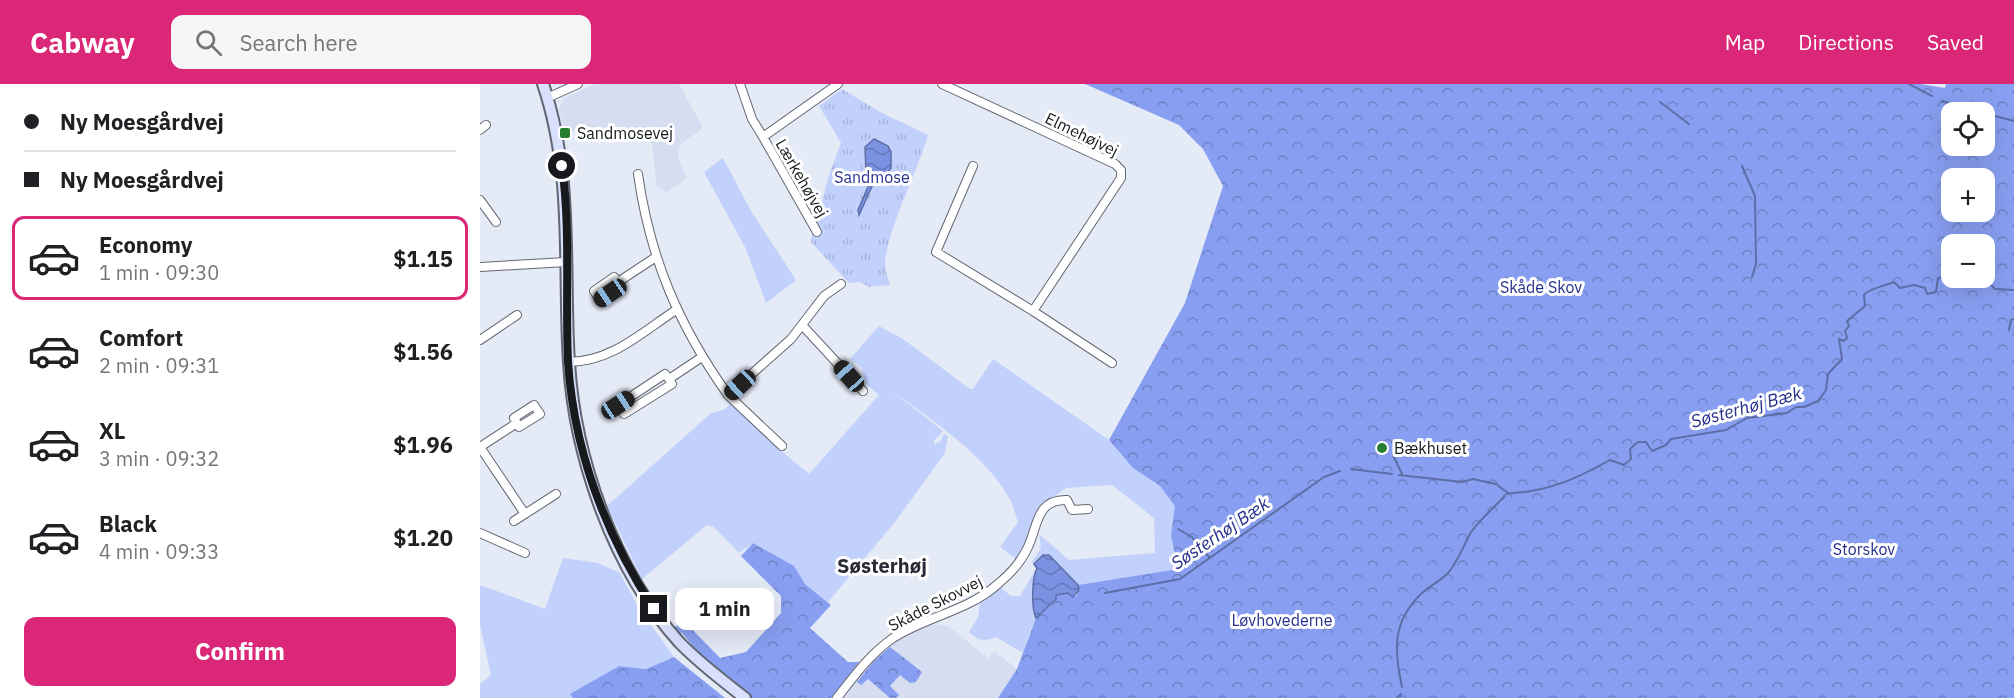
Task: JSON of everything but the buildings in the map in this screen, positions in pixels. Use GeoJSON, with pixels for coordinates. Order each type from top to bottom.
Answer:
{"type":"FeatureCollection","features":[{"type":"Feature","properties":{"kind":"street"},"geometry":{"type":"LineString","coordinates":[[543,84],[555,125],[564,181],[568,362],[586,463],[619,550],[667,627],[692,656],[745,698]]}},
{"type":"Feature","properties":{"kind":"street"},"geometry":{"type":"LineString","coordinates":[[548,98],[578,84]]}},
{"type":"Feature","properties":{"kind":"street","name":"Lærkehøjvej"},"geometry":{"type":"LineString","coordinates":[[740,84],[752,118],[817,232]]}},
{"type":"Feature","properties":{"kind":"street","name":"Lærkehøjvej"},"geometry":{"type":"LineString","coordinates":[[763,137],[838,84]]}},
{"type":"Feature","properties":{"kind":"street","name":"Elmehøjvej"},"geometry":{"type":"LineString","coordinates":[[942,84],[1059,137],[1115,164],[1121,170],[1121,178],[1032,311]]}},
{"type":"Feature","properties":{"kind":"street"},"geometry":{"type":"LineString","coordinates":[[972,166],[936,252],[1112,363]]}},
{"type":"Feature","properties":{"kind":"street"},"geometry":{"type":"LineString","coordinates":[[638,174],[643,208],[656,257],[676,310],[702,357],[728,395],[782,446]]}},
{"type":"Feature","properties":{"kind":"street"},"geometry":{"type":"LineString","coordinates":[[480,200],[496,222]]}},
{"type":"Feature","properties":{"kind":"street"},"geometry":{"type":"LineString","coordinates":[[618,282],[656,257]]}},
{"type":"Feature","properties":{"kind":"street"},"geometry":{"type":"LineString","coordinates":[[480,267],[566,262]]}},
{"type":"Feature","properties":{"kind":"street"},"geometry":{"type":"LineString","coordinates":[[728,395],[791,339],[824,296],[841,284]]}},
{"type":"Feature","properties":{"kind":"street"},"geometry":{"type":"LineString","coordinates":[[568,362],[588,362],[607,355],[676,310]]}},
{"type":"Feature","properties":{"kind":"street"},"geometry":{"type":"LineString","coordinates":[[480,340],[517,315]]}},
{"type":"Feature","properties":{"kind":"street"},"geometry":{"type":"LineString","coordinates":[[802,324],[863,391]]}},
{"type":"Feature","properties":{"kind":"street"},"geometry":{"type":"LineString","coordinates":[[669,379],[702,357]]}},
{"type":"Feature","properties":{"kind":"street"},"geometry":{"type":"LineString","coordinates":[[665,374],[669,379],[672,384],[624,414],[618,405],[665,374]]}},
{"type":"Feature","properties":{"kind":"street"},"geometry":{"type":"LineString","coordinates":[[517,423],[480,447],[525,514]]}},
{"type":"Feature","properties":{"kind":"street"},"geometry":{"type":"LineString","coordinates":[[514,521],[556,494]]}},
{"type":"Feature","properties":{"kind":"street","name":"Skåde Skovvej"},"geometry":{"type":"LineString","coordinates":[[837,698],[867,659],[895,637],[975,601],[1000,582],[1027,550],[1037,517],[1048,503],[1067,500],[1072,510],[1088,509]]}},
{"type":"Feature","properties":{"kind":"street"},"geometry":{"type":"LineString","coordinates":[[480,533],[525,553]]}},
{"type":"Feature","properties":{"kind":"shaded area"},"geometry":{"type":"Polygon","coordinates":[[[596,84],[679,84],[703,128],[680,145],[678,157],[687,178],[667,192],[657,187],[652,144],[640,134],[584,137],[574,132],[565,135],[559,109],[564,98],[596,84]]]}},
{"type":"Feature","properties":{"kind":"shaded area"},"geometry":{"type":"Polygon","coordinates":[[[926,624],[948,626],[988,658],[994,651],[1017,669],[998,698],[842,698],[874,659],[897,640],[926,624]]]}},
{"type":"Feature","properties":{"kind":"green space"},"geometry":{"type":"Polygon","coordinates":[[[1085,84],[1920,84],[1945,88],[1946,84],[2014,84],[2014,698],[998,698],[1017,669],[1036,618],[1055,599],[1056,595],[1068,593],[1073,597],[1077,595],[1078,585],[1178,569],[1171,536],[1175,506],[1160,486],[1133,468],[1109,440],[1185,303],[1223,186],[1203,149],[1179,125],[1085,84]]]}},
{"type":"Feature","properties":{"kind":"green space","name":"Sandmose"},"geometry":{"type":"Polygon","coordinates":[[[842,89],[882,113],[928,135],[897,216],[888,247],[885,265],[890,285],[869,287],[860,282],[849,283],[811,242],[814,217],[819,214],[828,178],[841,143],[819,106],[842,89]]]}},
{"type":"Feature","properties":{"kind":"green space"},"geometry":{"type":"Polygon","coordinates":[[[723,158],[751,211],[796,280],[766,303],[746,249],[704,172],[723,158]]]}},
{"type":"Feature","properties":{"kind":"green space"},"geometry":{"type":"Polygon","coordinates":[[[879,326],[903,339],[970,389],[973,389],[993,359],[1109,440],[1133,468],[1160,486],[1176,506],[1171,536],[1178,569],[1078,585],[1079,590],[1076,593],[1057,599],[1042,611],[1034,624],[1023,653],[996,637],[981,640],[976,637],[969,632],[978,617],[980,603],[1001,588],[1011,596],[1020,596],[1036,569],[1032,562],[1041,548],[1039,534],[1069,560],[1155,553],[1154,518],[1112,485],[1066,488],[1038,508],[1026,544],[1016,559],[1000,547],[1018,522],[1010,499],[997,480],[985,465],[955,438],[891,390],[943,431],[934,444],[940,442],[944,434],[948,436],[945,453],[895,522],[828,602],[805,584],[793,566],[753,543],[739,553],[714,527],[707,525],[642,579],[607,506],[710,414],[725,409],[733,401],[779,449],[809,474],[879,395],[866,384],[861,367],[850,359],[879,326]]]}},
{"type":"Feature","properties":{"kind":"green space"},"geometry":{"type":"Polygon","coordinates":[[[753,543],[794,566],[805,584],[831,605],[810,628],[848,662],[859,662],[831,698],[748,698],[710,667],[682,633],[676,632],[675,627],[683,620],[720,658],[746,652],[781,613],[781,596],[741,556],[753,543]]]}},
{"type":"Feature","properties":{"kind":"green space"},"geometry":{"type":"Polygon","coordinates":[[[563,558],[598,563],[620,573],[638,607],[674,657],[646,669],[619,666],[570,695],[573,698],[480,698],[480,684],[491,675],[480,625],[480,585],[545,609],[563,558]]]}},
{"type":"Feature","properties":{"kind":"green space"},"geometry":{"type":"Polygon","coordinates":[[[890,647],[922,672],[916,682],[910,683],[900,675],[890,686],[899,695],[896,698],[890,698],[868,679],[861,685],[857,682],[874,661],[890,647]]]}},
{"type":"Feature","properties":{"kind":"green space"},"geometry":{"type":"Polygon","coordinates":[[[674,657],[725,698],[573,698],[570,694],[619,666],[646,669],[674,657]]]}},
{"type":"Feature","properties":{"kind":"water"},"geometry":{"type":"Polygon","coordinates":[[[874,139],[888,146],[891,152],[891,168],[886,176],[874,182],[859,215],[858,210],[870,182],[866,172],[865,147],[874,139]]]}},
{"type":"Feature","properties":{"kind":"water"},"geometry":{"type":"Polygon","coordinates":[[[1043,555],[1049,555],[1078,585],[1079,590],[1073,597],[1068,593],[1056,595],[1056,599],[1036,618],[1033,593],[1037,568],[1034,564],[1043,555]]]}},
{"type":"Feature","properties":{"kind":"waterway"},"geometry":{"type":"LineString","coordinates":[[1909,84],[1932,96]]}},
{"type":"Feature","properties":{"kind":"waterway"},"geometry":{"type":"LineString","coordinates":[[1660,102],[1689,124]]}},
{"type":"Feature","properties":{"kind":"waterway"},"geometry":{"type":"LineString","coordinates":[[1995,116],[2014,121]]}},
{"type":"Feature","properties":{"kind":"waterway"},"geometry":{"type":"LineString","coordinates":[[1742,166],[1755,196],[1756,264],[1752,277]]}},
{"type":"Feature","properties":{"kind":"waterway","name":"Søsterhøj Bæk"},"geometry":{"type":"LineString","coordinates":[[1507,494],[1528,492],[1563,483],[1610,460],[1624,465],[1631,459],[1630,449],[1638,442],[1646,442],[1652,451],[1666,445],[1671,439],[1726,430],[1747,418],[1787,413],[1796,407],[1804,407],[1818,401],[1826,390],[1828,374],[1842,359],[1839,339],[1844,341],[1847,338],[1845,331],[1849,326],[1847,321],[1865,306],[1864,295],[1873,289],[1894,282],[1900,288],[1914,285],[1925,288],[1927,294],[1936,292],[1938,278],[1941,278]]}},
{"type":"Feature","properties":{"kind":"waterway","name":"Søsterhøj Bæk"},"geometry":{"type":"LineString","coordinates":[[1994,288],[2014,290]]}},
{"type":"Feature","properties":{"kind":"waterway"},"geometry":{"type":"LineString","coordinates":[[2009,330],[2011,320],[2014,319]]}},
{"type":"Feature","properties":{"kind":"waterway"},"geometry":{"type":"LineString","coordinates":[[1393,455],[1402,474]]}},
{"type":"Feature","properties":{"kind":"waterway","name":"Søsterhøj Bæk"},"geometry":{"type":"LineString","coordinates":[[1351,469],[1392,474]]}},
{"type":"Feature","properties":{"kind":"waterway","name":"Søsterhøj Bæk"},"geometry":{"type":"LineString","coordinates":[[1105,593],[1180,579],[1324,477],[1340,471]]}},
{"type":"Feature","properties":{"kind":"waterway","name":"Søsterhøj Bæk"},"geometry":{"type":"LineString","coordinates":[[1399,475],[1462,482],[1473,479],[1496,484],[1508,493]]}},
{"type":"Feature","properties":{"kind":"waterway"},"geometry":{"type":"LineString","coordinates":[[1402,687],[1397,649],[1400,626],[1405,615],[1421,594],[1450,570],[1472,531],[1505,496]]}},
{"type":"Feature","properties":{"kind":"waterway"},"geometry":{"type":"LineString","coordinates":[[1178,529],[1192,537],[1209,557]]}},
{"type":"Feature","properties":{"kind":"waterway"},"geometry":{"type":"LineString","coordinates":[[1397,698],[1401,694]]}},
{"type":"Feature","properties":{"kind":"place","name":"Sandmosevej"},"geometry":{"type":"Point","coordinates":[565,133]}},
{"type":"Feature","properties":{"kind":"place","name":"Bækhuset"},"geometry":{"type":"Point","coordinates":[1382,448]}},
{"type":"Feature","properties":{"kind":"district","name":"Søsterhøj"},"geometry":{"type":"Point","coordinates":[882,565]}},
{"type":"Feature","properties":{"kind":"route"},"geometry":{"type":"LineString","coordinates":[[562,166],[566,223],[568,362],[581,442],[600,507],[619,550],[654,609]]}},
{"type":"Feature","properties":{"kind":"park label","name":"Skåde Skov"},"geometry":{"type":"Point","coordinates":[1541,287]}},
{"type":"Feature","properties":{"kind":"park label","name":"Storskov"},"geometry":{"type":"Point","coordinates":[1864,549]}},
{"type":"Feature","properties":{"kind":"park label","name":"Løvhovederne"},"geometry":{"type":"Point","coordinates":[1282,620]}}]}
